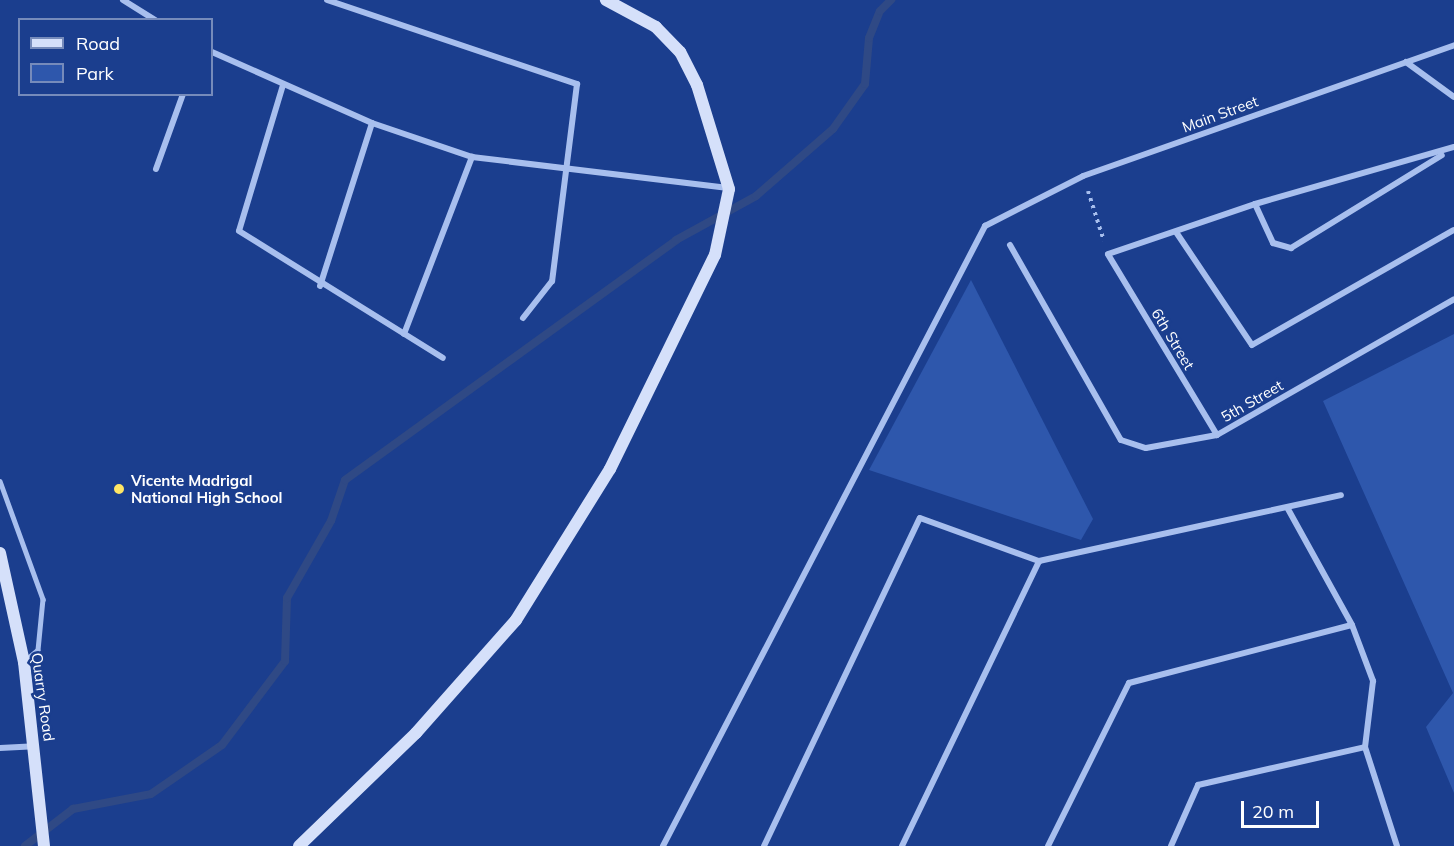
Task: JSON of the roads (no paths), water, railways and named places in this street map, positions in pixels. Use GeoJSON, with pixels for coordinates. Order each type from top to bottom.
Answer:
{"type":"FeatureCollection","features":[{"type":"Feature","properties":{"kind":"street"},"geometry":{"type":"LineString","coordinates":[[123,0],[152,18]]}},
{"type":"Feature","properties":{"kind":"street"},"geometry":{"type":"LineString","coordinates":[[327,0],[577,84],[552,281],[523,318]]}},
{"type":"Feature","properties":{"kind":"street"},"geometry":{"type":"LineString","coordinates":[[299,846],[416,734],[516,620],[610,469],[715,255],[729,189],[711,120],[680,52],[656,27],[606,0]]}},
{"type":"Feature","properties":{"kind":"street","name":"Main Street"},"geometry":{"type":"LineString","coordinates":[[663,846],[985,226],[1083,176],[1454,45]]}},
{"type":"Feature","properties":{"kind":"street"},"geometry":{"type":"LineString","coordinates":[[213,52],[372,123],[472,157],[729,189]]}},
{"type":"Feature","properties":{"kind":"street"},"geometry":{"type":"LineString","coordinates":[[1406,62],[1454,97]]}},
{"type":"Feature","properties":{"kind":"street"},"geometry":{"type":"LineString","coordinates":[[283,84],[239,231],[320,286],[443,358]]}},
{"type":"Feature","properties":{"kind":"street"},"geometry":{"type":"LineString","coordinates":[[156,169],[182,96]]}},
{"type":"Feature","properties":{"kind":"street"},"geometry":{"type":"LineString","coordinates":[[320,286],[372,123]]}},
{"type":"Feature","properties":{"kind":"street"},"geometry":{"type":"LineString","coordinates":[[1254,204],[1273,243],[1291,248],[1451,149]]}},
{"type":"Feature","properties":{"kind":"street"},"geometry":{"type":"LineString","coordinates":[[1451,149],[1254,204],[1176,232],[1252,345],[1454,231]]}},
{"type":"Feature","properties":{"kind":"street"},"geometry":{"type":"LineString","coordinates":[[404,334],[472,157]]}},
{"type":"Feature","properties":{"kind":"street","name":"6th Street"},"geometry":{"type":"LineString","coordinates":[[1176,232],[1108,254],[1217,435]]}},
{"type":"Feature","properties":{"kind":"street","name":"5th Street"},"geometry":{"type":"LineString","coordinates":[[1010,245],[1121,440],[1146,448],[1217,435],[1454,299]]}},
{"type":"Feature","properties":{"kind":"street"},"geometry":{"type":"LineString","coordinates":[[764,846],[920,518],[1039,561],[1288,509],[1341,495]]}},
{"type":"Feature","properties":{"kind":"street"},"geometry":{"type":"LineString","coordinates":[[1288,509],[1352,625],[1373,681],[1365,747],[1397,846]]}},
{"type":"Feature","properties":{"kind":"street","name":"Quarry Road"},"geometry":{"type":"LineString","coordinates":[[0,553],[24,662],[44,846]]}},
{"type":"Feature","properties":{"kind":"street"},"geometry":{"type":"LineString","coordinates":[[902,846],[1039,561]]}},
{"type":"Feature","properties":{"kind":"street"},"geometry":{"type":"LineString","coordinates":[[1048,846],[1129,683],[1352,625]]}},
{"type":"Feature","properties":{"kind":"street"},"geometry":{"type":"LineString","coordinates":[[0,748],[34,746]]}},
{"type":"Feature","properties":{"kind":"street"},"geometry":{"type":"LineString","coordinates":[[1171,846],[1198,785],[1365,747]]}},
{"type":"Feature","properties":{"kind":"lane"},"geometry":{"type":"LineString","coordinates":[[0,482],[43,599],[38,650],[24,662]]}},
{"type":"Feature","properties":{"kind":"waterway"},"geometry":{"type":"LineString","coordinates":[[25,846],[73,809],[151,794],[222,745],[285,661],[287,598],[331,521],[345,480],[676,240],[756,196],[833,129],[865,84],[869,38],[880,11],[891,0]]}},
{"type":"Feature","properties":{"kind":"place","name":"Vicente Madrigal National High School"},"geometry":{"type":"Point","coordinates":[119,489]}}]}
